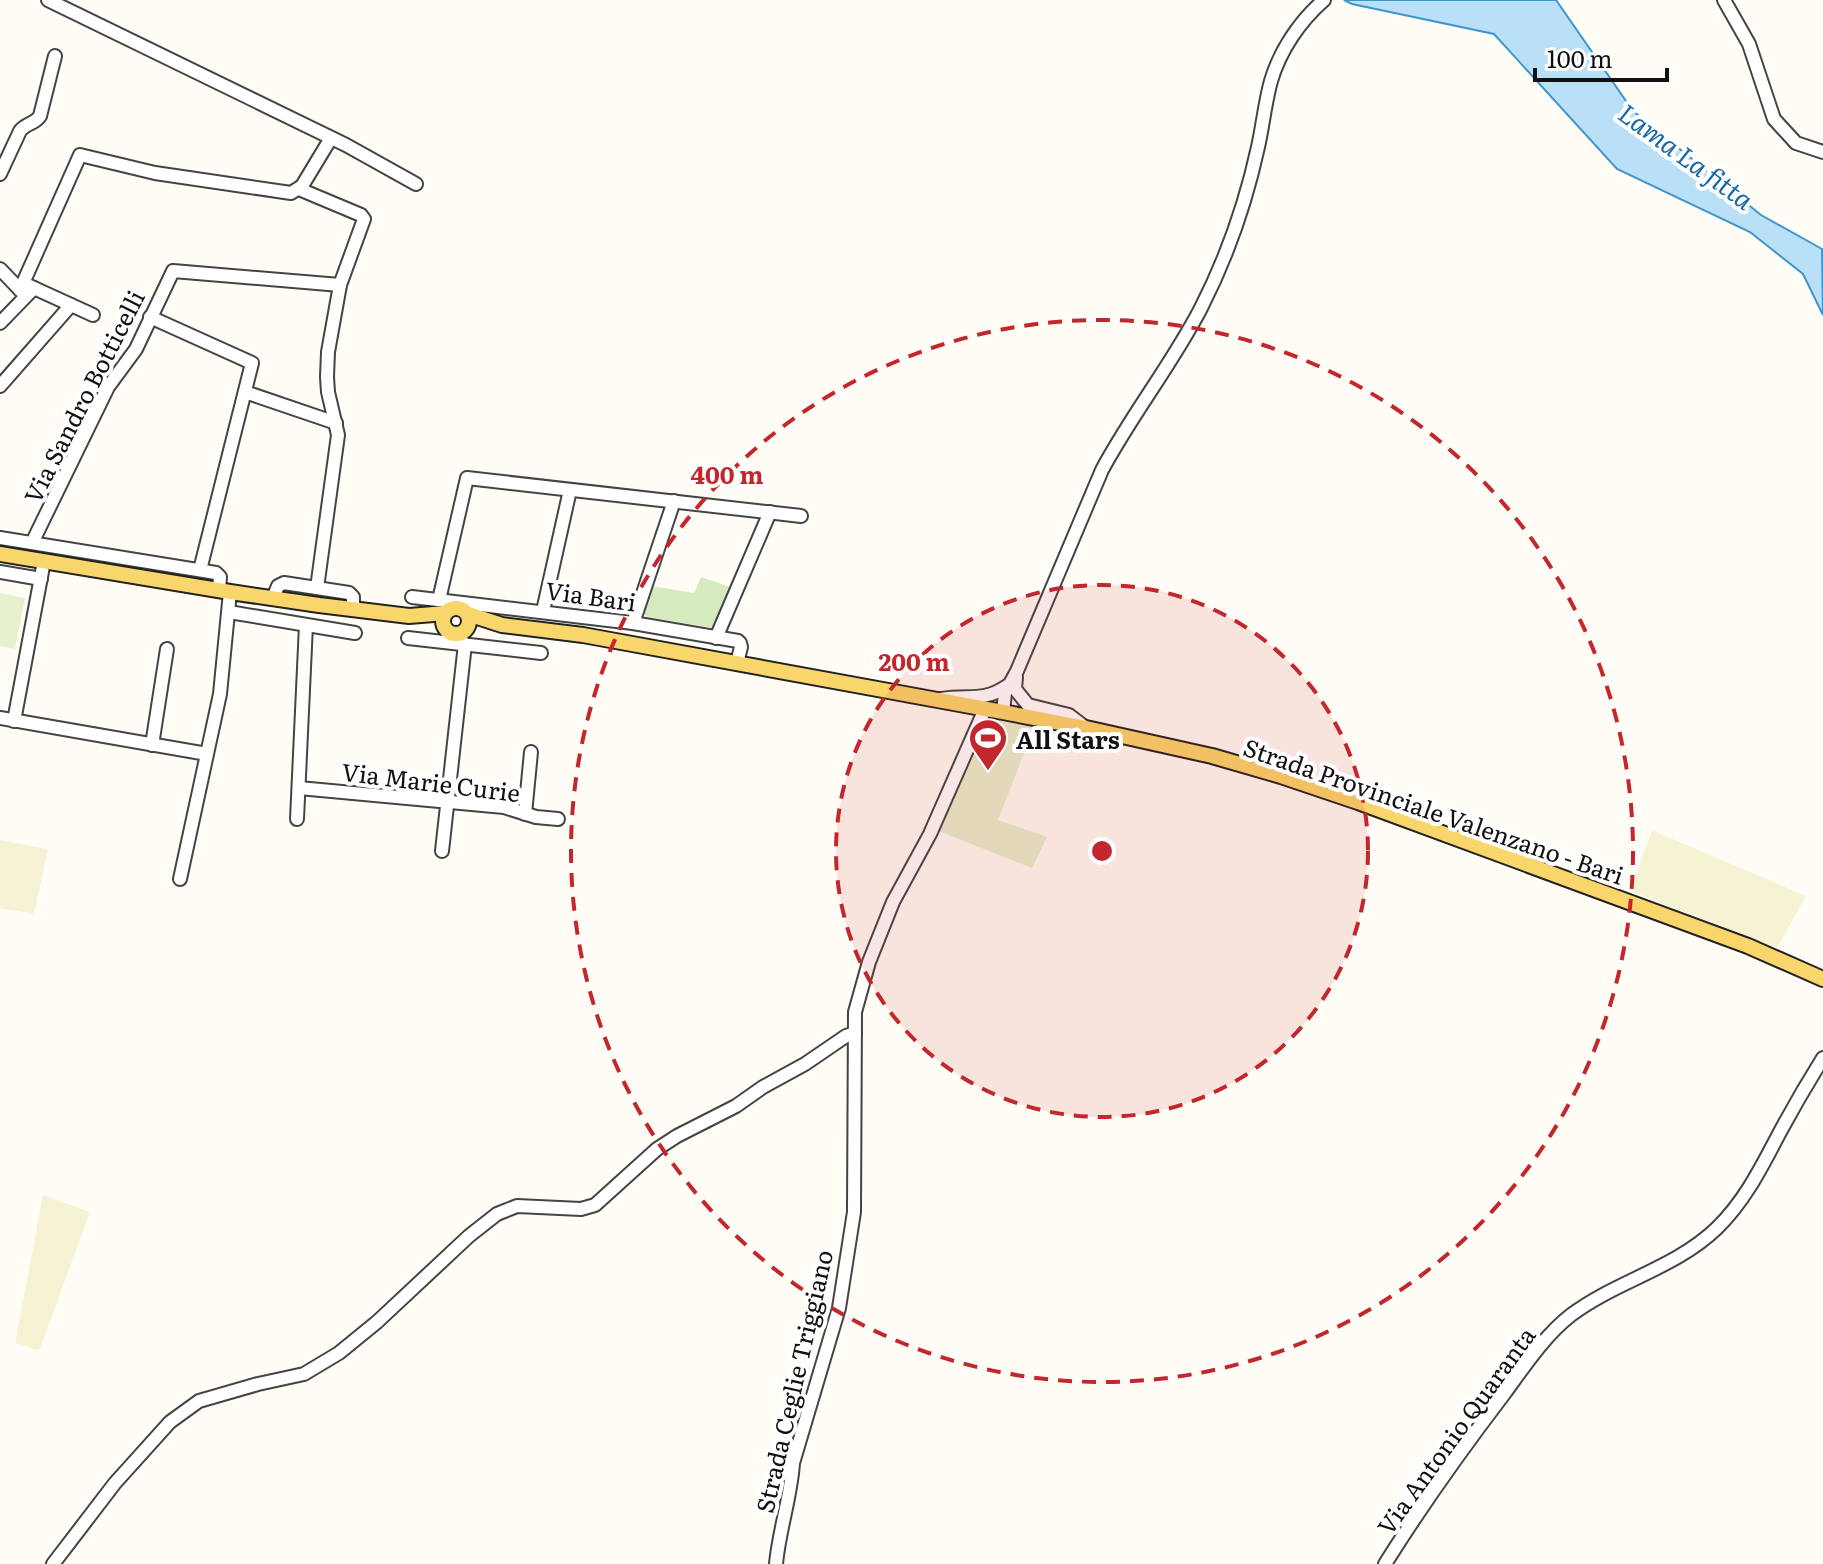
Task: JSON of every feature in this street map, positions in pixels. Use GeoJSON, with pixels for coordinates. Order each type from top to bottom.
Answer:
{"type":"FeatureCollection","features":[{"type":"Feature","properties":{"kind":"main road","name":"Via Bari"},"geometry":{"type":"LineString","coordinates":[[0,554],[319,605],[583,635],[832,681]]}},
{"type":"Feature","properties":{"kind":"main road","name":"Strada Provinciale Valenzano - Bari"},"geometry":{"type":"LineString","coordinates":[[832,681],[1086,728],[1212,756],[1281,776],[1748,946],[1823,979]]}},
{"type":"Feature","properties":{"kind":"street"},"geometry":{"type":"LineString","coordinates":[[48,0],[331,138],[416,184]]}},
{"type":"Feature","properties":{"kind":"street"},"geometry":{"type":"LineString","coordinates":[[1003,712],[1003,697],[1012,686],[1102,470],[1118,439],[1189,328],[1223,259],[1243,205],[1271,81],[1289,42],[1324,0]]}},
{"type":"Feature","properties":{"kind":"street"},"geometry":{"type":"LineString","coordinates":[[1724,0],[1749,44],[1774,119],[1796,143],[1823,152]]}},
{"type":"Feature","properties":{"kind":"street"},"geometry":{"type":"LineString","coordinates":[[0,174],[20,131],[40,116],[55,56]]}},
{"type":"Feature","properties":{"kind":"street"},"geometry":{"type":"LineString","coordinates":[[0,323],[26,289],[80,155],[161,174],[287,193],[299,189],[331,138]]}},
{"type":"Feature","properties":{"kind":"street"},"geometry":{"type":"LineString","coordinates":[[299,189],[363,217],[364,222],[340,285],[334,311],[327,377],[337,442],[317,588]]}},
{"type":"Feature","properties":{"kind":"street"},"geometry":{"type":"LineString","coordinates":[[0,269],[26,289],[93,315]]}},
{"type":"Feature","properties":{"kind":"street","name":"Via Sandro Botticelli"},"geometry":{"type":"LineString","coordinates":[[32,543],[108,387],[136,349],[173,271],[340,285]]}},
{"type":"Feature","properties":{"kind":"street"},"geometry":{"type":"LineString","coordinates":[[0,386],[71,305]]}},
{"type":"Feature","properties":{"kind":"street"},"geometry":{"type":"LineString","coordinates":[[150,317],[252,363],[200,570]]}},
{"type":"Feature","properties":{"kind":"street"},"geometry":{"type":"LineString","coordinates":[[245,392],[336,423]]}},
{"type":"Feature","properties":{"kind":"street"},"geometry":{"type":"LineString","coordinates":[[442,851],[448,801],[455,622],[467,478],[801,516]]}},
{"type":"Feature","properties":{"kind":"street"},"geometry":{"type":"LineString","coordinates":[[543,611],[570,490]]}},
{"type":"Feature","properties":{"kind":"street"},"geometry":{"type":"LineString","coordinates":[[633,623],[674,501]]}},
{"type":"Feature","properties":{"kind":"street"},"geometry":{"type":"LineString","coordinates":[[737,663],[740,643],[716,638],[770,512]]}},
{"type":"Feature","properties":{"kind":"street"},"geometry":{"type":"LineString","coordinates":[[0,538],[200,570],[220,577],[229,612],[222,683],[180,879]]}},
{"type":"Feature","properties":{"kind":"street"},"geometry":{"type":"LineString","coordinates":[[14,721],[44,561]]}},
{"type":"Feature","properties":{"kind":"street"},"geometry":{"type":"LineString","coordinates":[[0,572],[41,579]]}},
{"type":"Feature","properties":{"kind":"street","name":"Via Bari"},"geometry":{"type":"LineString","coordinates":[[278,598],[280,583],[317,588],[349,593],[353,597],[353,609]]}},
{"type":"Feature","properties":{"kind":"street","name":"Via Bari"},"geometry":{"type":"LineString","coordinates":[[412,597],[455,622],[541,653]]}},
{"type":"Feature","properties":{"kind":"street"},"geometry":{"type":"LineString","coordinates":[[278,598],[279,620]]}},
{"type":"Feature","properties":{"kind":"street"},"geometry":{"type":"LineString","coordinates":[[297,819],[311,626],[319,605]]}},
{"type":"Feature","properties":{"kind":"street","name":"Via Bari"},"geometry":{"type":"LineString","coordinates":[[408,638],[455,622],[543,611],[716,638]]}},
{"type":"Feature","properties":{"kind":"street"},"geometry":{"type":"LineString","coordinates":[[229,612],[355,633]]}},
{"type":"Feature","properties":{"kind":"street"},"geometry":{"type":"LineString","coordinates":[[685,654],[689,633]]}},
{"type":"Feature","properties":{"kind":"street"},"geometry":{"type":"LineString","coordinates":[[152,745],[167,649]]}},
{"type":"Feature","properties":{"kind":"street"},"geometry":{"type":"LineString","coordinates":[[931,700],[956,696],[981,698],[1012,686]]}},
{"type":"Feature","properties":{"kind":"street"},"geometry":{"type":"LineString","coordinates":[[1012,686],[1028,705],[1069,715],[1086,728]]}},
{"type":"Feature","properties":{"kind":"street","name":"Strada Ceglie Triggiano"},"geometry":{"type":"LineString","coordinates":[[776,1564],[793,1463],[839,1308],[854,1212],[855,1012],[880,931],[930,834],[985,709]]}},
{"type":"Feature","properties":{"kind":"street"},"geometry":{"type":"LineString","coordinates":[[0,718],[207,754]]}},
{"type":"Feature","properties":{"kind":"street"},"geometry":{"type":"LineString","coordinates":[[525,814],[531,752]]}},
{"type":"Feature","properties":{"kind":"street","name":"Via Marie Curie"},"geometry":{"type":"LineString","coordinates":[[299,788],[504,807],[558,819]]}},
{"type":"Feature","properties":{"kind":"street"},"geometry":{"type":"LineString","coordinates":[[53,1564],[115,1483],[170,1422],[199,1401],[304,1374],[339,1353],[367,1330],[497,1214],[517,1206],[581,1209],[595,1205],[657,1149],[736,1106],[855,1033]]}},
{"type":"Feature","properties":{"kind":"street","name":"Via Antonio Quaranta"},"geometry":{"type":"LineString","coordinates":[[1385,1564],[1452,1462],[1557,1326],[1599,1298],[1688,1250],[1716,1230],[1740,1204],[1823,1058]]}},
{"type":"Feature","properties":{"kind":"shaded area"},"geometry":{"type":"Polygon","coordinates":[[[1652,830],[1806,896],[1777,948],[1630,891],[1652,830]]]}},
{"type":"Feature","properties":{"kind":"shaded area"},"geometry":{"type":"Polygon","coordinates":[[[0,840],[48,849],[34,914],[0,908],[0,840]]]}},
{"type":"Feature","properties":{"kind":"shaded area"},"geometry":{"type":"Polygon","coordinates":[[[43,1195],[90,1212],[40,1349],[37,1350],[15,1343],[43,1195]]]}},
{"type":"Feature","properties":{"kind":"green space"},"geometry":{"type":"Polygon","coordinates":[[[701,577],[733,588],[714,628],[643,614],[652,586],[694,593],[701,577]]]}},
{"type":"Feature","properties":{"kind":"green space"},"geometry":{"type":"Polygon","coordinates":[[[0,593],[25,598],[15,649],[0,646],[0,593]]]}},
{"type":"Feature","properties":{"kind":"green space","name":"All Stars"},"geometry":{"type":"Polygon","coordinates":[[[984,717],[1035,725],[998,820],[1047,837],[1032,868],[936,830],[984,717]]]}},
{"type":"Feature","properties":{"kind":"water","name":"Lama La fitta"},"geometry":{"type":"Polygon","coordinates":[[[1344,0],[1556,0],[1633,111],[1761,215],[1822,249],[1823,315],[1803,274],[1750,232],[1617,169],[1494,34],[1344,0]]]}},
{"type":"Feature","properties":{"kind":"place","name":"All Stars"},"geometry":{"type":"Point","coordinates":[988,772]}}]}
